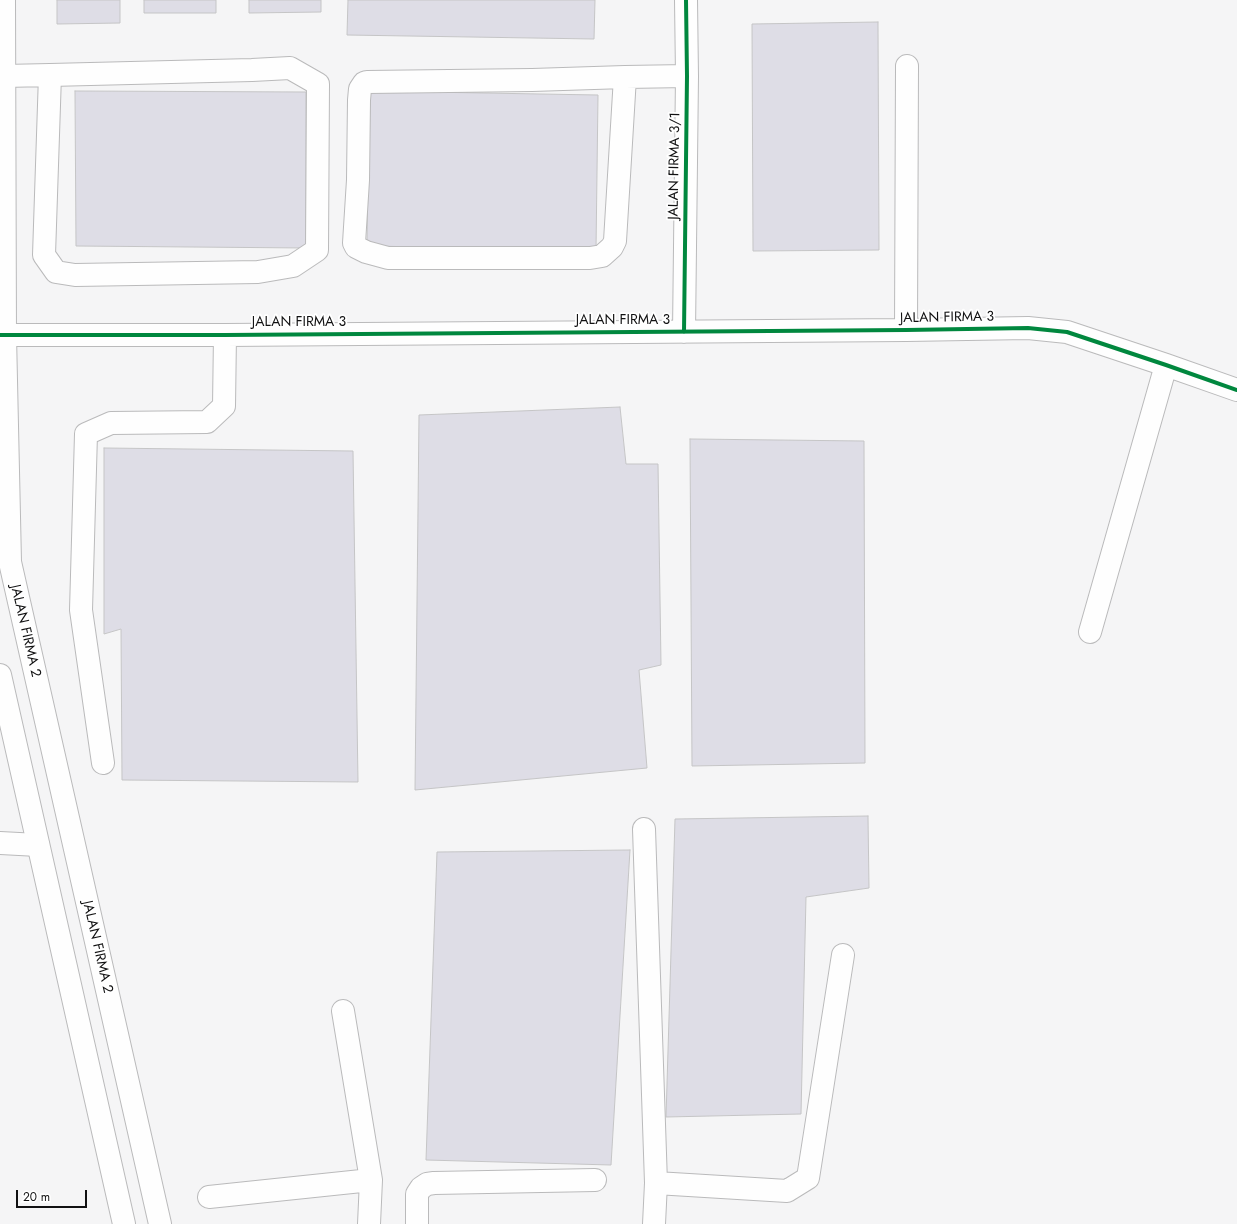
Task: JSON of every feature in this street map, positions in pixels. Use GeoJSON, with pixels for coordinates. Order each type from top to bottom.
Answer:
{"type":"FeatureCollection","features":[{"type":"Feature","properties":{"kind":"main road","name":"JALAN FIRMA 2"},"geometry":{"type":"LineString","coordinates":[[4,0],[3,335],[10,562],[160,1224]]}},
{"type":"Feature","properties":{"kind":"main road","name":"JALAN FIRMA 3/1"},"geometry":{"type":"LineString","coordinates":[[684,332],[687,76],[686,0]]}},
{"type":"Feature","properties":{"kind":"main road"},"geometry":{"type":"LineString","coordinates":[[906,330],[907,66]]}},
{"type":"Feature","properties":{"kind":"main road"},"geometry":{"type":"LineString","coordinates":[[4,76],[290,68],[318,84],[317,250],[293,266],[258,272],[75,275],[56,272],[44,255],[50,75]]}},
{"type":"Feature","properties":{"kind":"main road"},"geometry":{"type":"LineString","coordinates":[[625,78],[615,241],[612,247],[602,256],[590,258],[388,258],[366,252],[356,247],[354,243],[358,180],[359,100],[360,89],[364,83],[687,76]]}},
{"type":"Feature","properties":{"kind":"main road","name":"JALAN FIRMA 3"},"geometry":{"type":"LineString","coordinates":[[3,335],[684,332],[1028,328],[1067,332],[1166,364],[1237,390]]}},
{"type":"Feature","properties":{"kind":"main road"},"geometry":{"type":"LineString","coordinates":[[103,764],[81,610],[86,434],[110,424],[207,422],[224,406],[225,335]]}},
{"type":"Feature","properties":{"kind":"main road"},"geometry":{"type":"LineString","coordinates":[[1090,632],[1166,364]]}},
{"type":"Feature","properties":{"kind":"main road"},"geometry":{"type":"LineString","coordinates":[[0,675],[124,1224]]}},
{"type":"Feature","properties":{"kind":"main road"},"geometry":{"type":"LineString","coordinates":[[644,829],[656,1183],[654,1224]]}},
{"type":"Feature","properties":{"kind":"main road"},"geometry":{"type":"LineString","coordinates":[[0,843],[38,845]]}},
{"type":"Feature","properties":{"kind":"main road"},"geometry":{"type":"LineString","coordinates":[[656,1183],[788,1191],[808,1178],[843,955]]}},
{"type":"Feature","properties":{"kind":"main road"},"geometry":{"type":"LineString","coordinates":[[343,1011],[371,1180],[369,1224]]}},
{"type":"Feature","properties":{"kind":"main road"},"geometry":{"type":"LineString","coordinates":[[209,1197],[371,1180]]}},
{"type":"Feature","properties":{"kind":"main road"},"geometry":{"type":"LineString","coordinates":[[417,1224],[416,1201],[421,1188],[427,1184],[595,1180]]}},
{"type":"Feature","properties":{"kind":"building"},"geometry":{"type":"Polygon","coordinates":[[[57,0],[120,0],[120,23],[57,24],[57,0]]]}},
{"type":"Feature","properties":{"kind":"building"},"geometry":{"type":"Polygon","coordinates":[[[144,0],[216,0],[216,13],[144,13],[144,0]]]}},
{"type":"Feature","properties":{"kind":"building"},"geometry":{"type":"Polygon","coordinates":[[[249,0],[321,0],[321,12],[249,13],[249,0]]]}},
{"type":"Feature","properties":{"kind":"building"},"geometry":{"type":"Polygon","coordinates":[[[348,0],[595,0],[594,39],[347,35],[348,0]]]}},
{"type":"Feature","properties":{"kind":"building"},"geometry":{"type":"Polygon","coordinates":[[[878,22],[879,250],[753,251],[752,24],[878,22]]]}},
{"type":"Feature","properties":{"kind":"building"},"geometry":{"type":"Polygon","coordinates":[[[75,91],[306,92],[306,248],[76,246],[75,91]]]}},
{"type":"Feature","properties":{"kind":"building"},"geometry":{"type":"Polygon","coordinates":[[[369,91],[598,95],[596,250],[367,246],[369,91]]]}},
{"type":"Feature","properties":{"kind":"building"},"geometry":{"type":"Polygon","coordinates":[[[620,407],[626,464],[658,464],[661,665],[639,670],[647,768],[415,790],[419,415],[620,407]]]}},
{"type":"Feature","properties":{"kind":"building"},"geometry":{"type":"Polygon","coordinates":[[[690,439],[864,441],[865,763],[692,766],[690,439]]]}},
{"type":"Feature","properties":{"kind":"building"},"geometry":{"type":"Polygon","coordinates":[[[104,448],[353,451],[358,782],[122,780],[121,629],[104,634],[104,448]]]}},
{"type":"Feature","properties":{"kind":"building"},"geometry":{"type":"Polygon","coordinates":[[[868,816],[869,888],[806,897],[801,1114],[666,1117],[675,819],[868,816]]]}},
{"type":"Feature","properties":{"kind":"building"},"geometry":{"type":"Polygon","coordinates":[[[630,850],[611,1165],[426,1160],[437,852],[630,850]]]}},
{"type":"Feature","properties":{"kind":"cycle path"},"geometry":{"type":"LineString","coordinates":[[684,332],[687,76],[686,0]]}},
{"type":"Feature","properties":{"kind":"cycle path"},"geometry":{"type":"LineString","coordinates":[[0,335],[225,335],[1028,328],[1067,332],[1237,390]]}}]}
